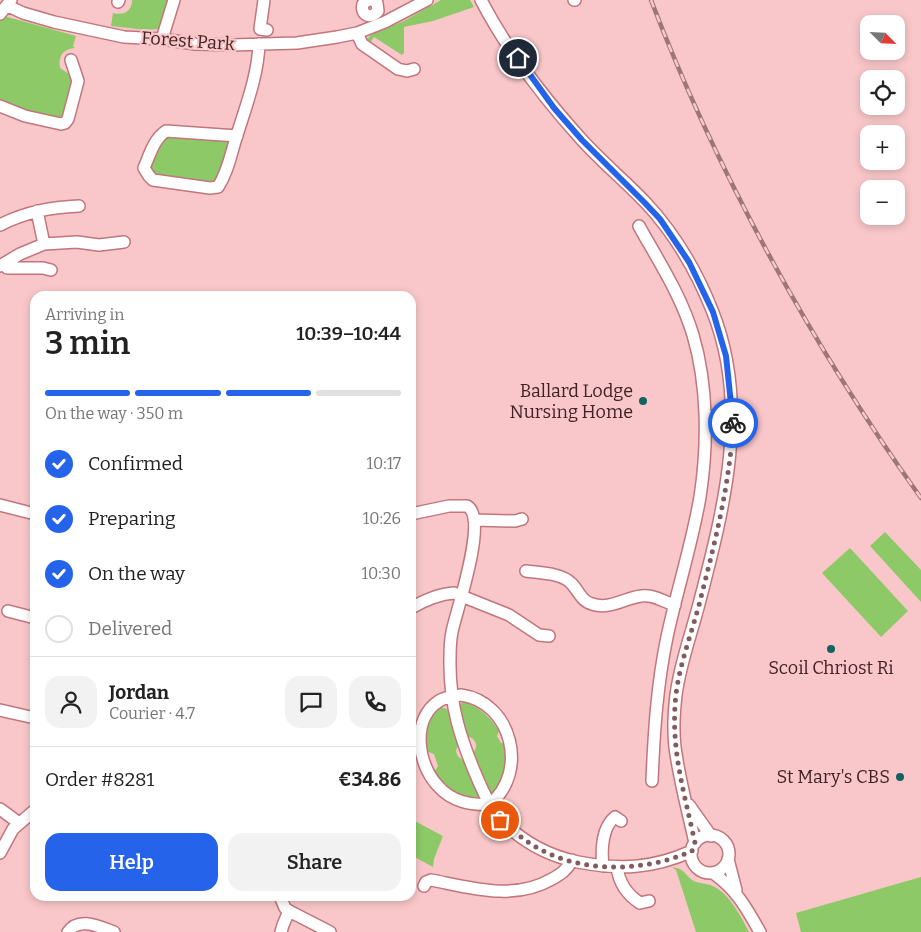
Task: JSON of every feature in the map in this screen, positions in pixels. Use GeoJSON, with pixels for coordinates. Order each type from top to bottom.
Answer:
{"type":"FeatureCollection","features":[{"type":"Feature","properties":{"kind":"street"},"geometry":{"type":"LineString","coordinates":[[162,39],[174,0]]}},
{"type":"Feature","properties":{"kind":"street"},"geometry":{"type":"LineString","coordinates":[[264,0],[260,28],[267,30]]}},
{"type":"Feature","properties":{"kind":"street"},"geometry":{"type":"LineString","coordinates":[[368,0],[363,4],[362,9],[364,14],[374,21],[378,8],[377,3],[372,0]]}},
{"type":"Feature","properties":{"kind":"street","name":"Forest Park"},"geometry":{"type":"LineString","coordinates":[[6,7],[38,18],[124,37],[162,39],[196,44],[259,44],[315,41],[357,33],[374,21],[400,15],[427,0]]}},
{"type":"Feature","properties":{"kind":"street"},"geometry":{"type":"LineString","coordinates":[[480,0],[498,30],[554,108],[582,140],[655,213],[671,232],[702,286],[726,356],[733,416],[729,470],[699,605],[681,667],[676,694],[674,745],[686,802],[694,863]]}},
{"type":"Feature","properties":{"kind":"street"},"geometry":{"type":"LineString","coordinates":[[357,33],[362,44],[398,69],[407,71],[414,69]]}},
{"type":"Feature","properties":{"kind":"street"},"geometry":{"type":"LineString","coordinates":[[237,136],[166,131],[154,144],[144,168],[148,176],[153,180],[210,188],[218,187],[226,172],[252,90],[259,58],[259,44]]}},
{"type":"Feature","properties":{"kind":"street"},"geometry":{"type":"LineString","coordinates":[[0,106],[24,116],[65,124],[68,120],[78,81],[71,60]]}},
{"type":"Feature","properties":{"kind":"street"},"geometry":{"type":"LineString","coordinates":[[0,224],[37,211],[79,206]]}},
{"type":"Feature","properties":{"kind":"street"},"geometry":{"type":"LineString","coordinates":[[37,211],[44,244]]}},
{"type":"Feature","properties":{"kind":"street"},"geometry":{"type":"LineString","coordinates":[[639,226],[680,297],[687,315],[699,359],[705,417],[704,457],[700,496],[660,672],[652,780]]}},
{"type":"Feature","properties":{"kind":"street"},"geometry":{"type":"LineString","coordinates":[[51,270],[44,268],[7,268],[2,265],[20,254],[44,244],[77,242],[99,245],[124,242]]}},
{"type":"Feature","properties":{"kind":"street"},"geometry":{"type":"LineString","coordinates":[[705,417],[733,416]]}},
{"type":"Feature","properties":{"kind":"street"},"geometry":{"type":"LineString","coordinates":[[0,505],[30,513]]}},
{"type":"Feature","properties":{"kind":"street"},"geometry":{"type":"LineString","coordinates":[[416,513],[448,506],[467,506],[472,510],[474,520],[471,564],[451,635],[451,696],[453,710],[464,746],[490,804],[500,820],[531,844],[558,856],[603,866],[642,866],[676,858],[693,847],[702,837],[717,837],[728,849],[728,860],[737,894]]}},
{"type":"Feature","properties":{"kind":"street"},"geometry":{"type":"LineString","coordinates":[[474,520],[515,521],[522,519]]}},
{"type":"Feature","properties":{"kind":"street"},"geometry":{"type":"LineString","coordinates":[[526,571],[563,578],[571,582],[585,601],[592,604],[606,607],[642,596],[655,596],[674,605]]}},
{"type":"Feature","properties":{"kind":"street"},"geometry":{"type":"LineString","coordinates":[[416,605],[444,594],[461,594],[509,615],[539,635],[549,636]]}},
{"type":"Feature","properties":{"kind":"street"},"geometry":{"type":"LineString","coordinates":[[8,612],[30,617]]}},
{"type":"Feature","properties":{"kind":"street"},"geometry":{"type":"LineString","coordinates":[[465,695],[485,704],[501,720],[508,735],[511,758],[507,779],[502,792],[490,804],[470,804],[459,800],[437,786],[428,772],[423,758],[419,734],[428,711],[440,699],[465,695]]}},
{"type":"Feature","properties":{"kind":"street"},"geometry":{"type":"LineString","coordinates":[[0,710],[30,717]]}},
{"type":"Feature","properties":{"kind":"street"},"geometry":{"type":"LineString","coordinates":[[686,802],[712,836]]}},
{"type":"Feature","properties":{"kind":"street"},"geometry":{"type":"LineString","coordinates":[[0,809],[19,823]]}},
{"type":"Feature","properties":{"kind":"street"},"geometry":{"type":"LineString","coordinates":[[0,853],[13,829],[30,814]]}},
{"type":"Feature","properties":{"kind":"street"},"geometry":{"type":"LineString","coordinates":[[603,866],[603,849],[608,826],[615,817],[621,822]]}},
{"type":"Feature","properties":{"kind":"street"},"geometry":{"type":"LineString","coordinates":[[676,858],[694,863],[704,872],[713,873],[728,883],[737,894],[760,932]]}},
{"type":"Feature","properties":{"kind":"street"},"geometry":{"type":"LineString","coordinates":[[424,886],[426,882],[431,880],[484,889],[514,891],[529,889],[541,885],[564,871],[572,860]]}},
{"type":"Feature","properties":{"kind":"street"},"geometry":{"type":"LineString","coordinates":[[713,873],[722,868],[728,860]]}},
{"type":"Feature","properties":{"kind":"street"},"geometry":{"type":"LineString","coordinates":[[616,867],[618,878],[626,892],[640,902],[650,901]]}},
{"type":"Feature","properties":{"kind":"street"},"geometry":{"type":"LineString","coordinates":[[282,901],[285,908],[289,911],[330,932]]}},
{"type":"Feature","properties":{"kind":"street"},"geometry":{"type":"LineString","coordinates":[[281,932],[282,925],[289,911]]}},
{"type":"Feature","properties":{"kind":"street"},"geometry":{"type":"LineString","coordinates":[[68,932],[74,925],[79,923],[98,926],[114,932]]}},
{"type":"Feature","properties":{"kind":"green space"},"geometry":{"type":"Polygon","coordinates":[[[132,0],[169,0],[159,29],[146,30],[111,26],[113,13],[121,14],[127,12],[131,7],[132,0]]]}},
{"type":"Feature","properties":{"kind":"green space"},"geometry":{"type":"Polygon","coordinates":[[[441,0],[470,0],[474,7],[433,21],[404,27],[404,53],[402,55],[374,37],[370,43],[367,39],[371,35],[404,21],[441,0]]]}},
{"type":"Feature","properties":{"kind":"green space"},"geometry":{"type":"Polygon","coordinates":[[[4,16],[76,36],[73,46],[75,48],[64,52],[60,60],[60,68],[69,74],[72,80],[62,116],[56,119],[0,103],[0,19],[4,16]]]}},
{"type":"Feature","properties":{"kind":"green space"},"geometry":{"type":"Polygon","coordinates":[[[168,136],[227,140],[231,146],[215,184],[157,177],[150,171],[155,151],[168,136]]]}},
{"type":"Feature","properties":{"kind":"green space"},"geometry":{"type":"Polygon","coordinates":[[[885,532],[921,570],[921,602],[870,546],[885,532]]]}},
{"type":"Feature","properties":{"kind":"green space"},"geometry":{"type":"Polygon","coordinates":[[[850,548],[908,611],[881,637],[822,573],[850,548]]]}},
{"type":"Feature","properties":{"kind":"green space"},"geometry":{"type":"Polygon","coordinates":[[[463,702],[474,706],[488,717],[499,731],[497,736],[501,743],[505,743],[507,766],[499,794],[490,795],[472,754],[476,744],[472,738],[466,736],[459,705],[463,702]]]}},
{"type":"Feature","properties":{"kind":"green space"},"geometry":{"type":"Polygon","coordinates":[[[441,707],[449,710],[460,743],[456,750],[457,754],[466,761],[481,796],[475,803],[447,790],[434,772],[438,766],[434,754],[428,752],[427,733],[430,722],[441,707]]]}},
{"type":"Feature","properties":{"kind":"green space"},"geometry":{"type":"Polygon","coordinates":[[[416,822],[443,836],[434,859],[433,867],[416,858],[416,822]]]}},
{"type":"Feature","properties":{"kind":"green space"},"geometry":{"type":"Polygon","coordinates":[[[672,867],[682,871],[694,881],[711,885],[725,894],[749,932],[696,932],[676,870],[672,867]]]}},
{"type":"Feature","properties":{"kind":"green space"},"geometry":{"type":"Polygon","coordinates":[[[921,877],[921,932],[801,932],[796,913],[921,877]]]}},
{"type":"Feature","properties":{"kind":"railway"},"geometry":{"type":"LineString","coordinates":[[651,0],[706,130],[770,257],[843,381],[921,498]]}},
{"type":"Feature","properties":{"kind":"way so far"},"geometry":{"type":"LineString","coordinates":[[500,820],[531,844],[541,849],[568,860],[589,864],[626,868],[642,866],[676,858],[692,851],[695,843],[674,745],[676,694],[681,667],[699,605],[720,518],[729,470],[733,423]]}},
{"type":"Feature","properties":{"kind":"place","name":"Ballard Lodge Nursing Home"},"geometry":{"type":"Point","coordinates":[643,401]}},
{"type":"Feature","properties":{"kind":"place","name":"Scoil Chriost Ri"},"geometry":{"type":"Point","coordinates":[831,649]}},
{"type":"Feature","properties":{"kind":"place","name":"St Mary's CBS"},"geometry":{"type":"Point","coordinates":[900,777]}},
{"type":"Feature","properties":{"kind":"route"},"geometry":{"type":"LineString","coordinates":[[518,58],[554,108],[582,140],[671,232],[689,262],[713,312],[726,356],[733,423]]}}]}
